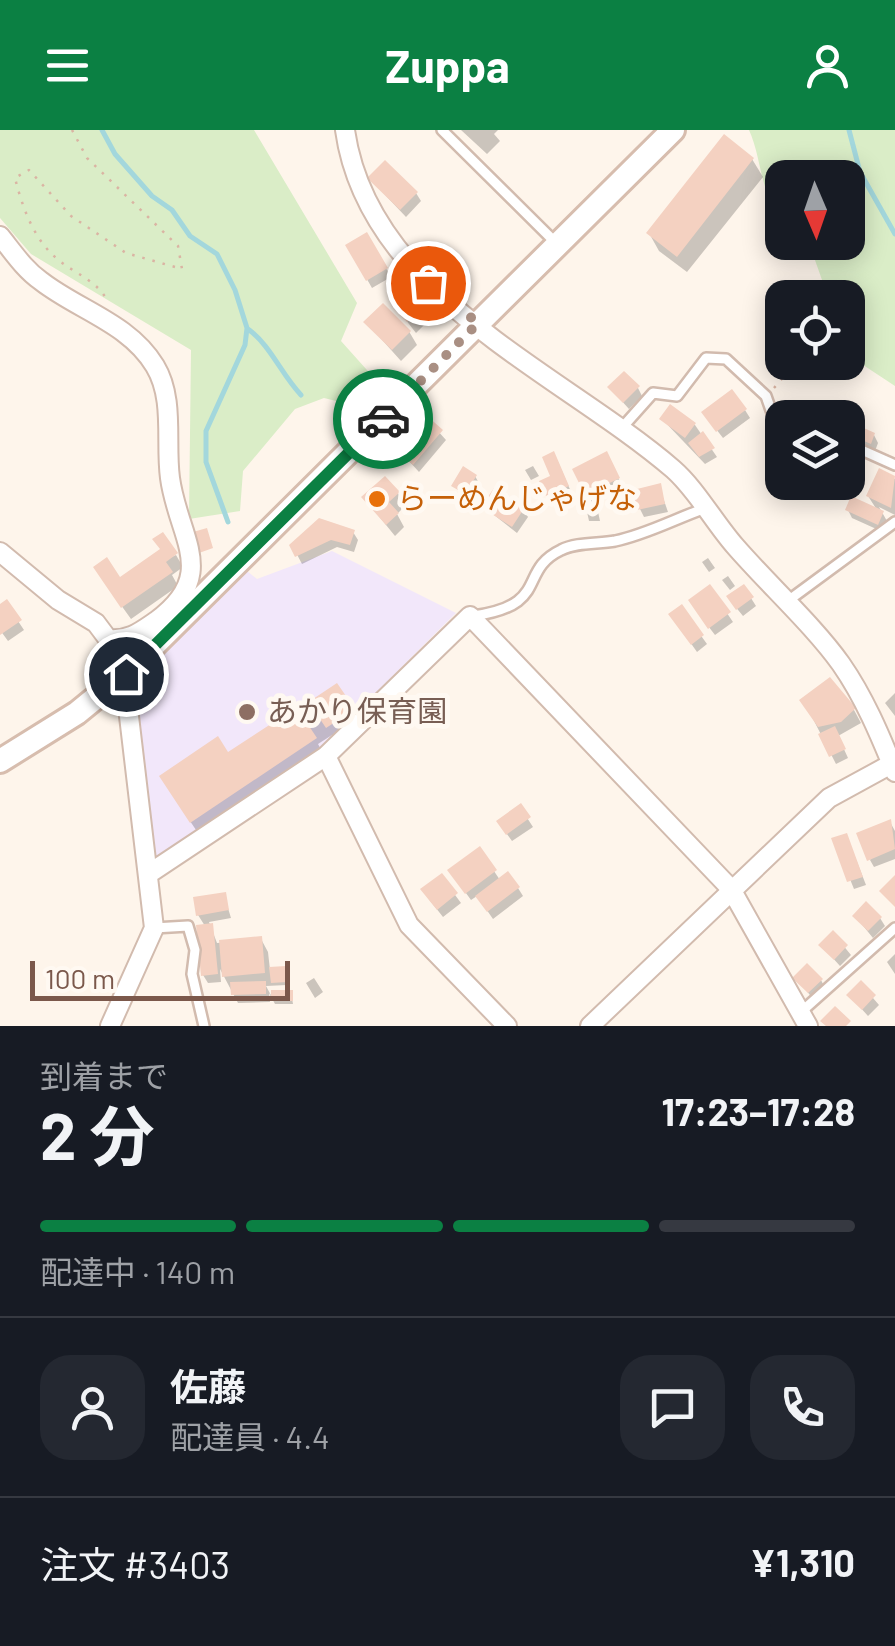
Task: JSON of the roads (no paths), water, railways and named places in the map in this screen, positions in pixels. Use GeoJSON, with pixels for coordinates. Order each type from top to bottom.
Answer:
{"type":"FeatureCollection","features":[{"type":"Feature","properties":{"kind":"street"},"geometry":{"type":"LineString","coordinates":[[346,130],[350,164],[394,246],[428,283],[556,387],[676,472],[784,604],[838,661],[860,694],[894,766],[829,798],[590,1026]]}},
{"type":"Feature","properties":{"kind":"street"},"geometry":{"type":"LineString","coordinates":[[0,760],[77,713],[126,674],[673,130]]}},
{"type":"Feature","properties":{"kind":"street"},"geometry":{"type":"LineString","coordinates":[[0,236],[42,282],[107,318],[153,363],[165,386],[170,480],[194,564],[188,586],[174,607],[134,637],[120,640],[108,639],[96,623],[58,600],[0,552]]}},
{"type":"Feature","properties":{"kind":"street"},"geometry":{"type":"LineString","coordinates":[[150,873],[326,756],[470,616],[731,889],[805,1019]]}},
{"type":"Feature","properties":{"kind":"street"},"geometry":{"type":"LineString","coordinates":[[110,1026],[154,928],[120,640]]}},
{"type":"Feature","properties":{"kind":"street"},"geometry":{"type":"LineString","coordinates":[[326,756],[409,925],[506,1026]]}},
{"type":"Feature","properties":{"kind":"lane"},"geometry":{"type":"LineString","coordinates":[[442,130],[558,244]]}},
{"type":"Feature","properties":{"kind":"lane"},"geometry":{"type":"LineString","coordinates":[[620,430],[653,394],[677,396],[706,358],[726,359],[768,400]]}},
{"type":"Feature","properties":{"kind":"lane"},"geometry":{"type":"LineString","coordinates":[[865,451],[895,464]]}},
{"type":"Feature","properties":{"kind":"lane"},"geometry":{"type":"LineString","coordinates":[[470,616],[507,611],[527,595],[546,558],[564,548],[618,540],[704,509]]}},
{"type":"Feature","properties":{"kind":"lane"},"geometry":{"type":"LineString","coordinates":[[784,604],[895,522]]}},
{"type":"Feature","properties":{"kind":"lane"},"geometry":{"type":"LineString","coordinates":[[154,928],[188,926],[195,950],[192,974],[204,1026]]}},
{"type":"Feature","properties":{"kind":"lane"},"geometry":{"type":"LineString","coordinates":[[805,1019],[895,928]]}},
{"type":"Feature","properties":{"kind":"waterway"},"geometry":{"type":"LineString","coordinates":[[102,130],[115,154],[152,196],[172,210],[190,236],[217,254],[235,290],[247,328],[245,345],[206,431],[206,462],[228,522]]}},
{"type":"Feature","properties":{"kind":"waterway"},"geometry":{"type":"LineString","coordinates":[[849,130],[860,172],[895,234]]}},
{"type":"Feature","properties":{"kind":"waterway"},"geometry":{"type":"LineString","coordinates":[[248,329],[301,395]]}},
{"type":"Feature","properties":{"kind":"place","name":"らーめんじゃげな"},"geometry":{"type":"Point","coordinates":[377,499]}},
{"type":"Feature","properties":{"kind":"place","name":"あかり保育園"},"geometry":{"type":"Point","coordinates":[247,712]}}]}
